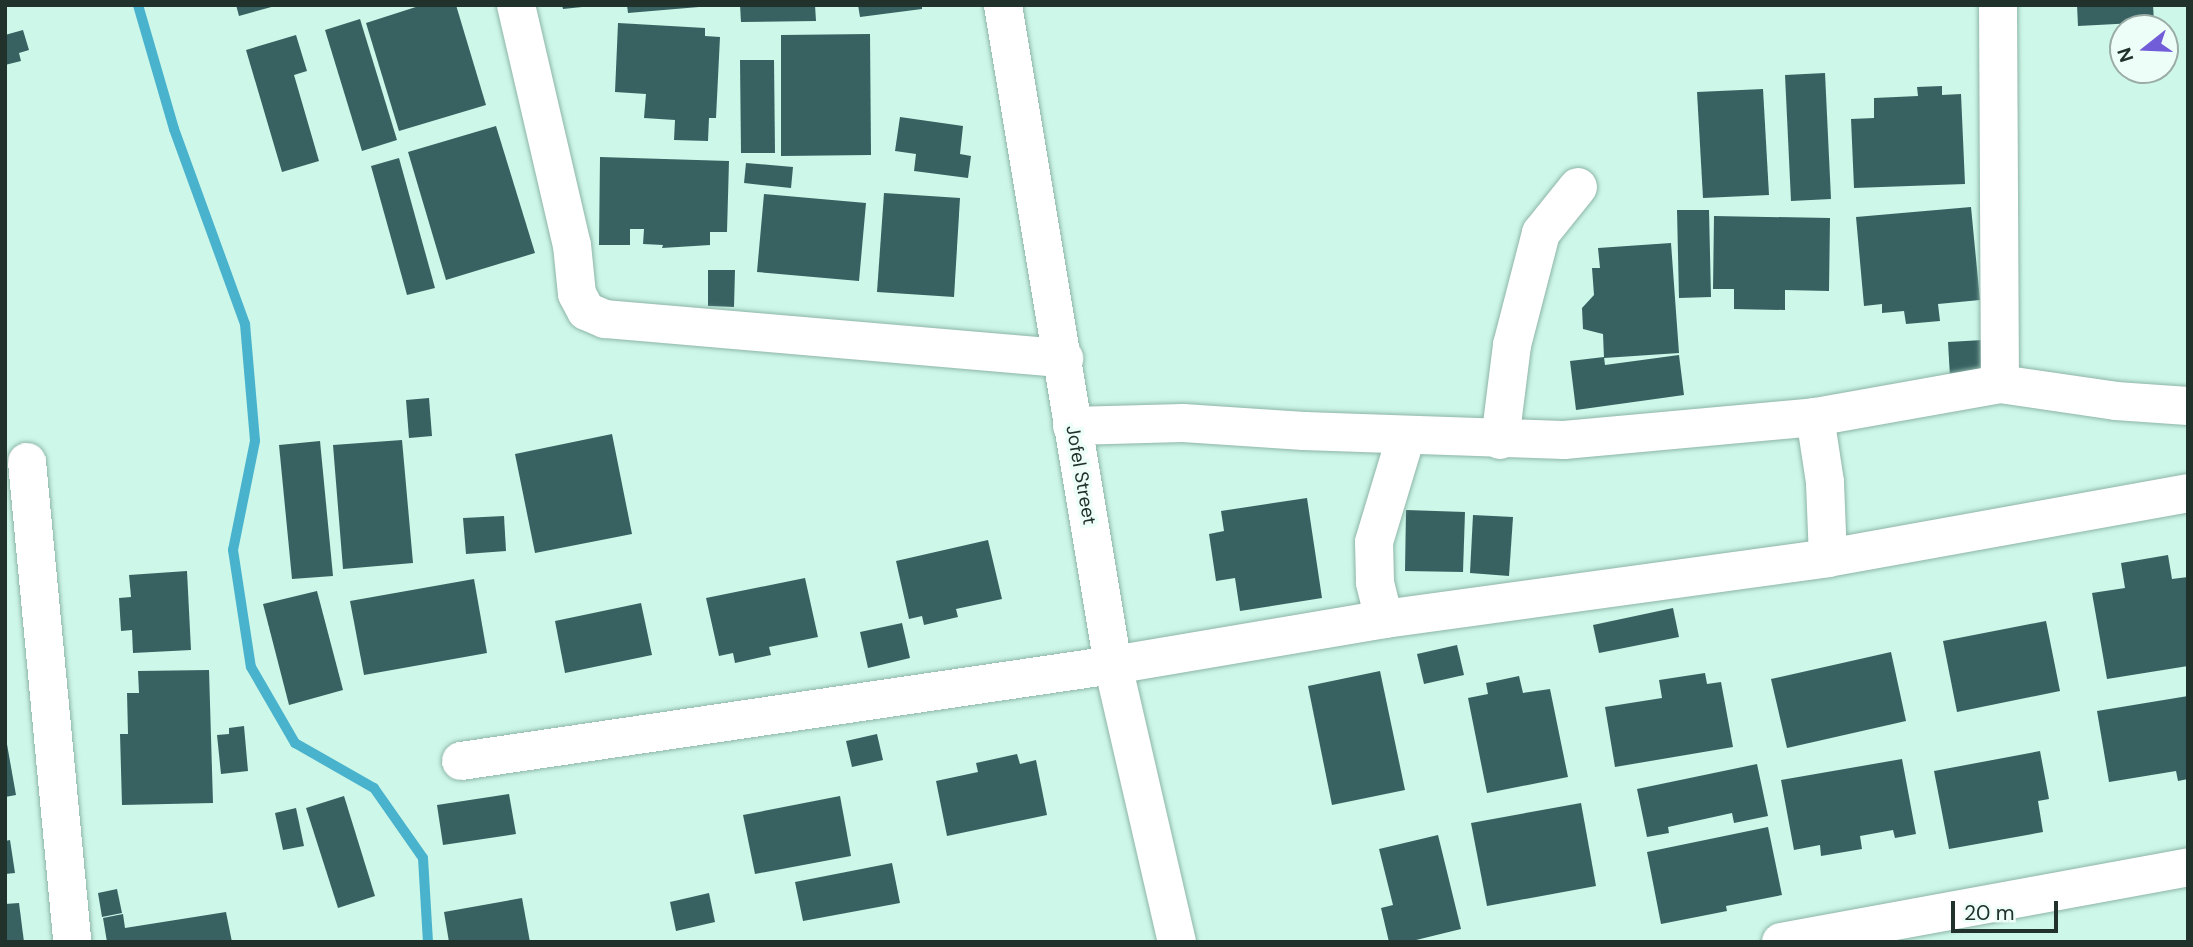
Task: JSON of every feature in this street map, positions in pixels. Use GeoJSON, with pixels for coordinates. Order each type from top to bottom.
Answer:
{"type":"FeatureCollection","features":[{"type":"Feature","properties":{"kind":"street"},"geometry":{"type":"LineString","coordinates":[[516,5],[572,245],[577,294],[586,310],[605,319],[1063,358]]}},
{"type":"Feature","properties":{"kind":"street","name":"Jofel Street"},"geometry":{"type":"LineString","coordinates":[[1003,5],[1113,665],[1177,942]]}},
{"type":"Feature","properties":{"kind":"street"},"geometry":{"type":"LineString","coordinates":[[1998,5],[2000,384]]}},
{"type":"Feature","properties":{"kind":"street"},"geometry":{"type":"LineString","coordinates":[[1500,440],[1512,345],[1541,233],[1578,187]]}},
{"type":"Feature","properties":{"kind":"street"},"geometry":{"type":"LineString","coordinates":[[1072,426],[1183,423],[1406,436],[1564,440],[1815,417],[2000,384],[2116,401],[2188,406]]}},
{"type":"Feature","properties":{"kind":"street"},"geometry":{"type":"LineString","coordinates":[[1815,417],[1825,482],[1828,558]]}},
{"type":"Feature","properties":{"kind":"street"},"geometry":{"type":"LineString","coordinates":[[1384,619],[1375,582],[1374,542],[1406,436]]}},
{"type":"Feature","properties":{"kind":"street"},"geometry":{"type":"LineString","coordinates":[[27,462],[72,942]]}},
{"type":"Feature","properties":{"kind":"street"},"geometry":{"type":"LineString","coordinates":[[461,761],[1113,665],[1384,619],[1828,558],[2188,493]]}},
{"type":"Feature","properties":{"kind":"street"},"geometry":{"type":"LineString","coordinates":[[1781,942],[2188,867]]}},
{"type":"Feature","properties":{"kind":"building"},"geometry":{"type":"Polygon","coordinates":[[[236,5],[275,5],[275,6],[239,16],[236,5]]]}},
{"type":"Feature","properties":{"kind":"building"},"geometry":{"type":"Polygon","coordinates":[[[422,5],[456,5],[486,105],[399,131],[366,23],[422,5]]]}},
{"type":"Feature","properties":{"kind":"building"},"geometry":{"type":"Polygon","coordinates":[[[562,5],[582,5],[582,7],[563,9],[562,5]]]}},
{"type":"Feature","properties":{"kind":"building"},"geometry":{"type":"Polygon","coordinates":[[[627,5],[699,5],[699,7],[628,13],[627,5]]]}},
{"type":"Feature","properties":{"kind":"building"},"geometry":{"type":"Polygon","coordinates":[[[740,5],[815,5],[816,21],[741,22],[740,5]]]}},
{"type":"Feature","properties":{"kind":"building"},"geometry":{"type":"Polygon","coordinates":[[[858,5],[922,5],[922,9],[860,17],[858,5]]]}},
{"type":"Feature","properties":{"kind":"building"},"geometry":{"type":"Polygon","coordinates":[[[2077,5],[2153,5],[2154,14],[2109,14],[2109,24],[2078,26],[2077,5]]]}},
{"type":"Feature","properties":{"kind":"building"},"geometry":{"type":"Polygon","coordinates":[[[360,19],[397,140],[362,151],[325,30],[360,19]]]}},
{"type":"Feature","properties":{"kind":"building"},"geometry":{"type":"Polygon","coordinates":[[[618,23],[705,28],[705,36],[720,37],[716,118],[709,118],[708,141],[674,140],[675,120],[644,118],[646,94],[615,92],[618,23]]]}},
{"type":"Feature","properties":{"kind":"building"},"geometry":{"type":"Polygon","coordinates":[[[23,30],[29,50],[19,53],[21,61],[5,65],[5,35],[23,30]]]}},
{"type":"Feature","properties":{"kind":"building"},"geometry":{"type":"Polygon","coordinates":[[[870,34],[871,155],[781,156],[781,35],[870,34]]]}},
{"type":"Feature","properties":{"kind":"building"},"geometry":{"type":"Polygon","coordinates":[[[296,35],[307,71],[294,75],[319,161],[282,172],[246,50],[296,35]]]}},
{"type":"Feature","properties":{"kind":"building"},"geometry":{"type":"Polygon","coordinates":[[[740,60],[774,60],[775,153],[741,153],[740,60]]]}},
{"type":"Feature","properties":{"kind":"building"},"geometry":{"type":"Polygon","coordinates":[[[1825,73],[1831,199],[1791,201],[1785,75],[1825,73]]]}},
{"type":"Feature","properties":{"kind":"building"},"geometry":{"type":"Polygon","coordinates":[[[1942,86],[1942,95],[1961,94],[1965,184],[1854,188],[1851,119],[1874,118],[1874,98],[1918,96],[1917,87],[1942,86]]]}},
{"type":"Feature","properties":{"kind":"building"},"geometry":{"type":"Polygon","coordinates":[[[1763,89],[1769,195],[1703,198],[1697,92],[1763,89]]]}},
{"type":"Feature","properties":{"kind":"building"},"geometry":{"type":"Polygon","coordinates":[[[900,117],[963,126],[960,154],[971,156],[968,178],[914,171],[916,154],[895,151],[900,117]]]}},
{"type":"Feature","properties":{"kind":"building"},"geometry":{"type":"Polygon","coordinates":[[[496,126],[535,253],[446,280],[408,152],[496,126]]]}},
{"type":"Feature","properties":{"kind":"building"},"geometry":{"type":"Polygon","coordinates":[[[600,157],[729,161],[727,232],[710,232],[710,245],[662,248],[663,245],[643,244],[644,229],[630,229],[630,245],[599,245],[600,157]]]}},
{"type":"Feature","properties":{"kind":"building"},"geometry":{"type":"Polygon","coordinates":[[[399,158],[435,288],[407,295],[371,166],[399,158]]]}},
{"type":"Feature","properties":{"kind":"building"},"geometry":{"type":"Polygon","coordinates":[[[746,163],[793,167],[791,188],[744,183],[746,163]]]}},
{"type":"Feature","properties":{"kind":"building"},"geometry":{"type":"Polygon","coordinates":[[[884,193],[960,198],[954,297],[877,292],[884,193]]]}},
{"type":"Feature","properties":{"kind":"building"},"geometry":{"type":"Polygon","coordinates":[[[764,194],[866,203],[859,281],[757,272],[764,194]]]}},
{"type":"Feature","properties":{"kind":"building"},"geometry":{"type":"Polygon","coordinates":[[[1971,207],[1980,300],[1938,304],[1940,321],[1906,324],[1904,311],[1882,313],[1882,304],[1864,306],[1856,217],[1971,207]]]}},
{"type":"Feature","properties":{"kind":"building"},"geometry":{"type":"Polygon","coordinates":[[[1677,210],[1709,210],[1711,297],[1679,298],[1677,210]]]}},
{"type":"Feature","properties":{"kind":"building"},"geometry":{"type":"Polygon","coordinates":[[[1714,216],[1830,218],[1829,291],[1785,290],[1785,310],[1734,309],[1734,289],[1713,289],[1714,216]]]}},
{"type":"Feature","properties":{"kind":"building"},"geometry":{"type":"Polygon","coordinates":[[[1671,243],[1679,353],[1604,358],[1603,334],[1583,329],[1582,308],[1594,295],[1592,268],[1600,268],[1598,248],[1671,243]]]}},
{"type":"Feature","properties":{"kind":"building"},"geometry":{"type":"Polygon","coordinates":[[[708,270],[735,270],[734,307],[708,306],[708,270]]]}},
{"type":"Feature","properties":{"kind":"building"},"geometry":{"type":"Polygon","coordinates":[[[1983,340],[1986,375],[1950,377],[1948,342],[1983,340]]]}},
{"type":"Feature","properties":{"kind":"building"},"geometry":{"type":"Polygon","coordinates":[[[1679,355],[1684,395],[1576,410],[1570,361],[1604,357],[1605,365],[1679,355]]]}},
{"type":"Feature","properties":{"kind":"building"},"geometry":{"type":"Polygon","coordinates":[[[429,398],[432,436],[409,438],[406,400],[429,398]]]}},
{"type":"Feature","properties":{"kind":"building"},"geometry":{"type":"Polygon","coordinates":[[[612,434],[632,534],[535,553],[515,454],[612,434]]]}},
{"type":"Feature","properties":{"kind":"building"},"geometry":{"type":"Polygon","coordinates":[[[402,440],[413,563],[343,569],[333,445],[402,440]]]}},
{"type":"Feature","properties":{"kind":"building"},"geometry":{"type":"Polygon","coordinates":[[[320,441],[333,576],[292,579],[279,445],[320,441]]]}},
{"type":"Feature","properties":{"kind":"building"},"geometry":{"type":"Polygon","coordinates":[[[1307,498],[1322,598],[1240,611],[1235,578],[1216,581],[1209,534],[1224,531],[1221,511],[1307,498]]]}},
{"type":"Feature","properties":{"kind":"building"},"geometry":{"type":"Polygon","coordinates":[[[1406,510],[1465,512],[1463,572],[1405,571],[1406,510]]]}},
{"type":"Feature","properties":{"kind":"building"},"geometry":{"type":"Polygon","coordinates":[[[1473,515],[1513,517],[1509,576],[1470,573],[1473,515]]]}},
{"type":"Feature","properties":{"kind":"building"},"geometry":{"type":"Polygon","coordinates":[[[504,516],[506,551],[466,554],[463,518],[504,516]]]}},
{"type":"Feature","properties":{"kind":"building"},"geometry":{"type":"Polygon","coordinates":[[[988,540],[1002,599],[956,609],[958,617],[924,625],[922,616],[909,619],[896,561],[988,540]]]}},
{"type":"Feature","properties":{"kind":"building"},"geometry":{"type":"Polygon","coordinates":[[[2168,555],[2172,579],[2188,577],[2188,666],[2107,679],[2092,593],[2125,588],[2121,563],[2168,555]]]}},
{"type":"Feature","properties":{"kind":"building"},"geometry":{"type":"Polygon","coordinates":[[[187,571],[191,650],[133,653],[132,630],[121,631],[119,598],[131,597],[129,575],[187,571]]]}},
{"type":"Feature","properties":{"kind":"building"},"geometry":{"type":"Polygon","coordinates":[[[805,578],[818,637],[769,647],[771,655],[735,663],[733,653],[719,656],[706,598],[805,578]]]}},
{"type":"Feature","properties":{"kind":"building"},"geometry":{"type":"Polygon","coordinates":[[[474,579],[487,653],[364,675],[350,601],[474,579]]]}},
{"type":"Feature","properties":{"kind":"building"},"geometry":{"type":"Polygon","coordinates":[[[317,591],[343,690],[289,705],[263,604],[317,591]]]}},
{"type":"Feature","properties":{"kind":"building"},"geometry":{"type":"Polygon","coordinates":[[[641,603],[652,655],[565,673],[555,621],[641,603]]]}},
{"type":"Feature","properties":{"kind":"building"},"geometry":{"type":"Polygon","coordinates":[[[1673,608],[1679,637],[1599,653],[1593,625],[1673,608]]]}},
{"type":"Feature","properties":{"kind":"building"},"geometry":{"type":"Polygon","coordinates":[[[2046,621],[2060,691],[1957,712],[1943,641],[2046,621]]]}},
{"type":"Feature","properties":{"kind":"building"},"geometry":{"type":"Polygon","coordinates":[[[902,623],[910,658],[868,668],[860,632],[902,623]]]}},
{"type":"Feature","properties":{"kind":"building"},"geometry":{"type":"Polygon","coordinates":[[[1457,645],[1464,675],[1424,684],[1417,654],[1457,645]]]}},
{"type":"Feature","properties":{"kind":"building"},"geometry":{"type":"Polygon","coordinates":[[[1891,652],[1906,721],[1787,748],[1771,679],[1891,652]]]}},
{"type":"Feature","properties":{"kind":"building"},"geometry":{"type":"Polygon","coordinates":[[[209,670],[213,803],[122,805],[120,734],[128,734],[127,693],[139,693],[138,671],[209,670]]]}},
{"type":"Feature","properties":{"kind":"building"},"geometry":{"type":"Polygon","coordinates":[[[1380,671],[1405,790],[1332,805],[1308,686],[1380,671]]]}},
{"type":"Feature","properties":{"kind":"building"},"geometry":{"type":"Polygon","coordinates":[[[1705,673],[1707,684],[1721,682],[1733,747],[1615,767],[1605,707],[1662,698],[1659,680],[1705,673]]]}},
{"type":"Feature","properties":{"kind":"building"},"geometry":{"type":"Polygon","coordinates":[[[1519,676],[1523,693],[1550,689],[1568,777],[1487,793],[1468,698],[1488,694],[1486,683],[1519,676]]]}},
{"type":"Feature","properties":{"kind":"building"},"geometry":{"type":"Polygon","coordinates":[[[2188,696],[2188,779],[2178,781],[2176,771],[2109,782],[2097,711],[2188,696]]]}},
{"type":"Feature","properties":{"kind":"building"},"geometry":{"type":"Polygon","coordinates":[[[244,726],[248,771],[221,774],[217,735],[229,734],[229,728],[244,726]]]}},
{"type":"Feature","properties":{"kind":"building"},"geometry":{"type":"Polygon","coordinates":[[[5,733],[16,795],[5,797],[5,733]]]}},
{"type":"Feature","properties":{"kind":"building"},"geometry":{"type":"Polygon","coordinates":[[[877,734],[883,760],[852,767],[846,741],[877,734]]]}},
{"type":"Feature","properties":{"kind":"building"},"geometry":{"type":"Polygon","coordinates":[[[2040,751],[2049,799],[2038,801],[2043,832],[1949,849],[1934,771],[2040,751]]]}},
{"type":"Feature","properties":{"kind":"building"},"geometry":{"type":"Polygon","coordinates":[[[1017,754],[1020,764],[1036,760],[1047,815],[947,836],[936,781],[978,772],[976,763],[1017,754]]]}},
{"type":"Feature","properties":{"kind":"building"},"geometry":{"type":"Polygon","coordinates":[[[1902,759],[1916,834],[1895,838],[1893,830],[1860,836],[1862,849],[1821,856],[1820,845],[1794,850],[1781,780],[1902,759]]]}},
{"type":"Feature","properties":{"kind":"building"},"geometry":{"type":"Polygon","coordinates":[[[1757,764],[1768,816],[1734,823],[1732,813],[1668,827],[1669,833],[1647,837],[1637,789],[1757,764]]]}},
{"type":"Feature","properties":{"kind":"building"},"geometry":{"type":"Polygon","coordinates":[[[509,794],[516,834],[443,845],[437,805],[509,794]]]}},
{"type":"Feature","properties":{"kind":"building"},"geometry":{"type":"Polygon","coordinates":[[[344,796],[375,896],[338,908],[306,808],[344,796]]]}},
{"type":"Feature","properties":{"kind":"building"},"geometry":{"type":"Polygon","coordinates":[[[840,796],[851,856],[755,874],[743,815],[840,796]]]}},
{"type":"Feature","properties":{"kind":"building"},"geometry":{"type":"Polygon","coordinates":[[[1581,803],[1596,886],[1487,906],[1471,823],[1581,803]]]}},
{"type":"Feature","properties":{"kind":"building"},"geometry":{"type":"Polygon","coordinates":[[[296,808],[304,846],[283,850],[275,813],[296,808]]]}},
{"type":"Feature","properties":{"kind":"building"},"geometry":{"type":"Polygon","coordinates":[[[1768,827],[1782,895],[1726,906],[1727,911],[1661,924],[1647,852],[1768,827]]]}},
{"type":"Feature","properties":{"kind":"building"},"geometry":{"type":"Polygon","coordinates":[[[1438,835],[1461,929],[1408,942],[1389,942],[1381,908],[1393,905],[1379,849],[1438,835]]]}},
{"type":"Feature","properties":{"kind":"building"},"geometry":{"type":"Polygon","coordinates":[[[10,840],[15,873],[5,874],[5,841],[10,840]]]}},
{"type":"Feature","properties":{"kind":"building"},"geometry":{"type":"Polygon","coordinates":[[[892,863],[900,903],[803,921],[795,882],[892,863]]]}},
{"type":"Feature","properties":{"kind":"building"},"geometry":{"type":"Polygon","coordinates":[[[117,889],[122,913],[102,917],[98,893],[117,889]]]}},
{"type":"Feature","properties":{"kind":"building"},"geometry":{"type":"Polygon","coordinates":[[[709,893],[715,922],[676,931],[670,902],[709,893]]]}},
{"type":"Feature","properties":{"kind":"building"},"geometry":{"type":"Polygon","coordinates":[[[522,898],[530,942],[449,942],[444,912],[522,898]]]}},
{"type":"Feature","properties":{"kind":"building"},"geometry":{"type":"Polygon","coordinates":[[[19,903],[24,942],[5,942],[5,904],[19,903]]]}},
{"type":"Feature","properties":{"kind":"building"},"geometry":{"type":"Polygon","coordinates":[[[226,912],[232,942],[107,942],[103,918],[123,914],[125,928],[226,912]]]}},
{"type":"Feature","properties":{"kind":"waterway"},"geometry":{"type":"LineString","coordinates":[[138,5],[174,129],[245,324],[255,441],[233,550],[251,667],[295,743],[374,788],[423,858],[428,942]]}}]}
